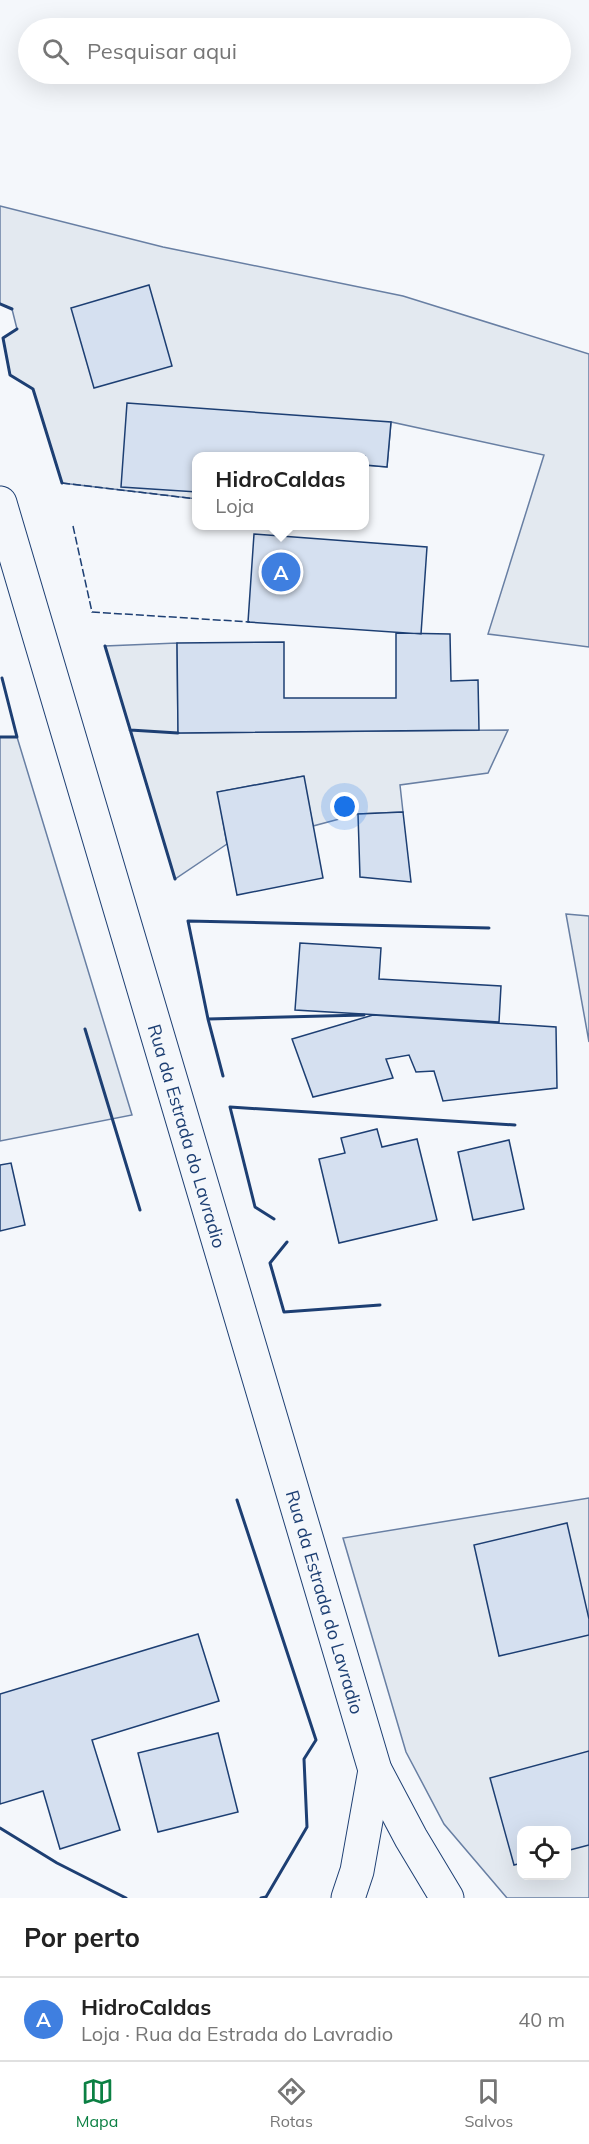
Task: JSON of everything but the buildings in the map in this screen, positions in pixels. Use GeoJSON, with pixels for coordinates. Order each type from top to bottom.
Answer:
{"type":"FeatureCollection","features":[{"type":"Feature","properties":{"kind":"main road","name":"Rua da Estrada do Lavradio"},"geometry":{"type":"LineString","coordinates":[[0,503],[375,1770],[411,1838],[447,1898]]}},
{"type":"Feature","properties":{"kind":"main road"},"geometry":{"type":"LineString","coordinates":[[348,1898],[357,1871],[375,1770]]}},
{"type":"Feature","properties":{"kind":"shaded area"},"geometry":{"type":"Polygon","coordinates":[[[0,206],[163,247],[403,296],[589,354],[589,647],[488,634],[544,455],[391,422],[387,467],[369,465],[369,452],[192,452],[192,498],[62,483],[33,389],[10,375],[3,338],[17,329],[12,309],[0,304],[0,206]]]}},
{"type":"Feature","properties":{"kind":"shaded area"},"geometry":{"type":"Polygon","coordinates":[[[177,643],[178,733],[508,730],[488,773],[400,785],[403,812],[358,814],[313,826],[303,776],[218,792],[227,844],[175,879],[105,646],[177,643]]]}},
{"type":"Feature","properties":{"kind":"shaded area"},"geometry":{"type":"Polygon","coordinates":[[[0,737],[17,737],[132,1115],[0,1141],[0,737]]]}},
{"type":"Feature","properties":{"kind":"shaded area"},"geometry":{"type":"Polygon","coordinates":[[[566,914],[589,916],[589,1042],[566,914]]]}},
{"type":"Feature","properties":{"kind":"shaded area"},"geometry":{"type":"Polygon","coordinates":[[[589,1498],[589,1898],[507,1898],[444,1824],[406,1752],[343,1538],[589,1498]]]}},
{"type":"Feature","properties":{"kind":"fence"},"geometry":{"type":"LineString","coordinates":[[62,483],[192,498]]}},
{"type":"Feature","properties":{"kind":"fence"},"geometry":{"type":"LineString","coordinates":[[73,526],[92,612],[250,622]]}},
{"type":"Feature","properties":{"kind":"wall"},"geometry":{"type":"LineString","coordinates":[[0,304],[12,309]]}},
{"type":"Feature","properties":{"kind":"wall"},"geometry":{"type":"LineString","coordinates":[[17,329],[3,338],[10,375],[33,389],[62,483]]}},
{"type":"Feature","properties":{"kind":"wall"},"geometry":{"type":"LineString","coordinates":[[105,646],[175,879]]}},
{"type":"Feature","properties":{"kind":"wall"},"geometry":{"type":"LineString","coordinates":[[0,737],[17,737],[2,678]]}},
{"type":"Feature","properties":{"kind":"wall"},"geometry":{"type":"LineString","coordinates":[[130,730],[178,733]]}},
{"type":"Feature","properties":{"kind":"wall"},"geometry":{"type":"LineString","coordinates":[[223,1076],[208,1019],[188,921],[489,928]]}},
{"type":"Feature","properties":{"kind":"wall"},"geometry":{"type":"LineString","coordinates":[[208,1019],[364,1015]]}},
{"type":"Feature","properties":{"kind":"wall"},"geometry":{"type":"LineString","coordinates":[[85,1029],[140,1210]]}},
{"type":"Feature","properties":{"kind":"wall"},"geometry":{"type":"LineString","coordinates":[[274,1219],[255,1207],[230,1107],[515,1125]]}},
{"type":"Feature","properties":{"kind":"wall"},"geometry":{"type":"LineString","coordinates":[[287,1242],[270,1263],[284,1312],[380,1305]]}},
{"type":"Feature","properties":{"kind":"wall"},"geometry":{"type":"LineString","coordinates":[[237,1500],[316,1740],[304,1759],[307,1827],[266,1897],[261,1898]]}},
{"type":"Feature","properties":{"kind":"wall"},"geometry":{"type":"LineString","coordinates":[[0,1828],[57,1863],[126,1898]]}},
{"type":"Feature","properties":{"kind":"place","name":"HidroCaldas"},"geometry":{"type":"Point","coordinates":[281,572]}}]}
